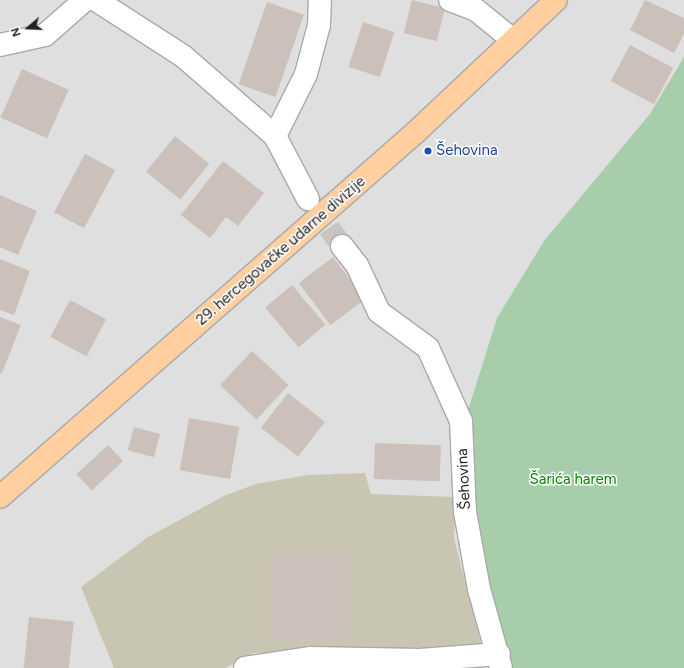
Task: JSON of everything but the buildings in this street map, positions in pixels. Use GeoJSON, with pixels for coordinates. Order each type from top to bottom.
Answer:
{"type":"FeatureCollection","features":[{"type":"Feature","properties":{"kind":"main road","name":"29. hercegovačke udarne divizije"},"geometry":{"type":"LineString","coordinates":[[0,497],[416,132],[556,0]]}},
{"type":"Feature","properties":{"kind":"street"},"geometry":{"type":"LineString","coordinates":[[0,45],[45,35],[85,0]]}},
{"type":"Feature","properties":{"kind":"street"},"geometry":{"type":"LineString","coordinates":[[96,0],[183,56],[274,136],[308,199]]}},
{"type":"Feature","properties":{"kind":"street"},"geometry":{"type":"LineString","coordinates":[[274,136],[306,74],[319,25],[320,0]]}},
{"type":"Feature","properties":{"kind":"street"},"geometry":{"type":"LineString","coordinates":[[450,0],[476,10],[513,40]]}},
{"type":"Feature","properties":{"kind":"street","name":"Šehovina"},"geometry":{"type":"LineString","coordinates":[[245,668],[311,658],[500,661],[479,589],[465,512],[461,421],[428,348],[379,312],[357,265],[342,246]]}},
{"type":"Feature","properties":{"kind":"shaded area"},"geometry":{"type":"Polygon","coordinates":[[[0,0],[684,0],[684,668],[0,668],[0,0]]]}},
{"type":"Feature","properties":{"kind":"shaded area"},"geometry":{"type":"Polygon","coordinates":[[[365,473],[371,494],[455,497],[454,538],[481,644],[418,651],[253,653],[225,668],[114,668],[81,587],[148,537],[226,495],[256,484],[308,475],[365,473]]]}},
{"type":"Feature","properties":{"kind":"green space","name":"Šarića harem"},"geometry":{"type":"Polygon","coordinates":[[[684,57],[684,668],[501,668],[481,603],[465,420],[497,318],[544,241],[650,114],[684,57]]]}},
{"type":"Feature","properties":{"kind":"tunnel"},"geometry":{"type":"LineString","coordinates":[[310,201],[342,246]]}},
{"type":"Feature","properties":{"kind":"place","name":"Šehovina"},"geometry":{"type":"Point","coordinates":[428,151]}}]}
